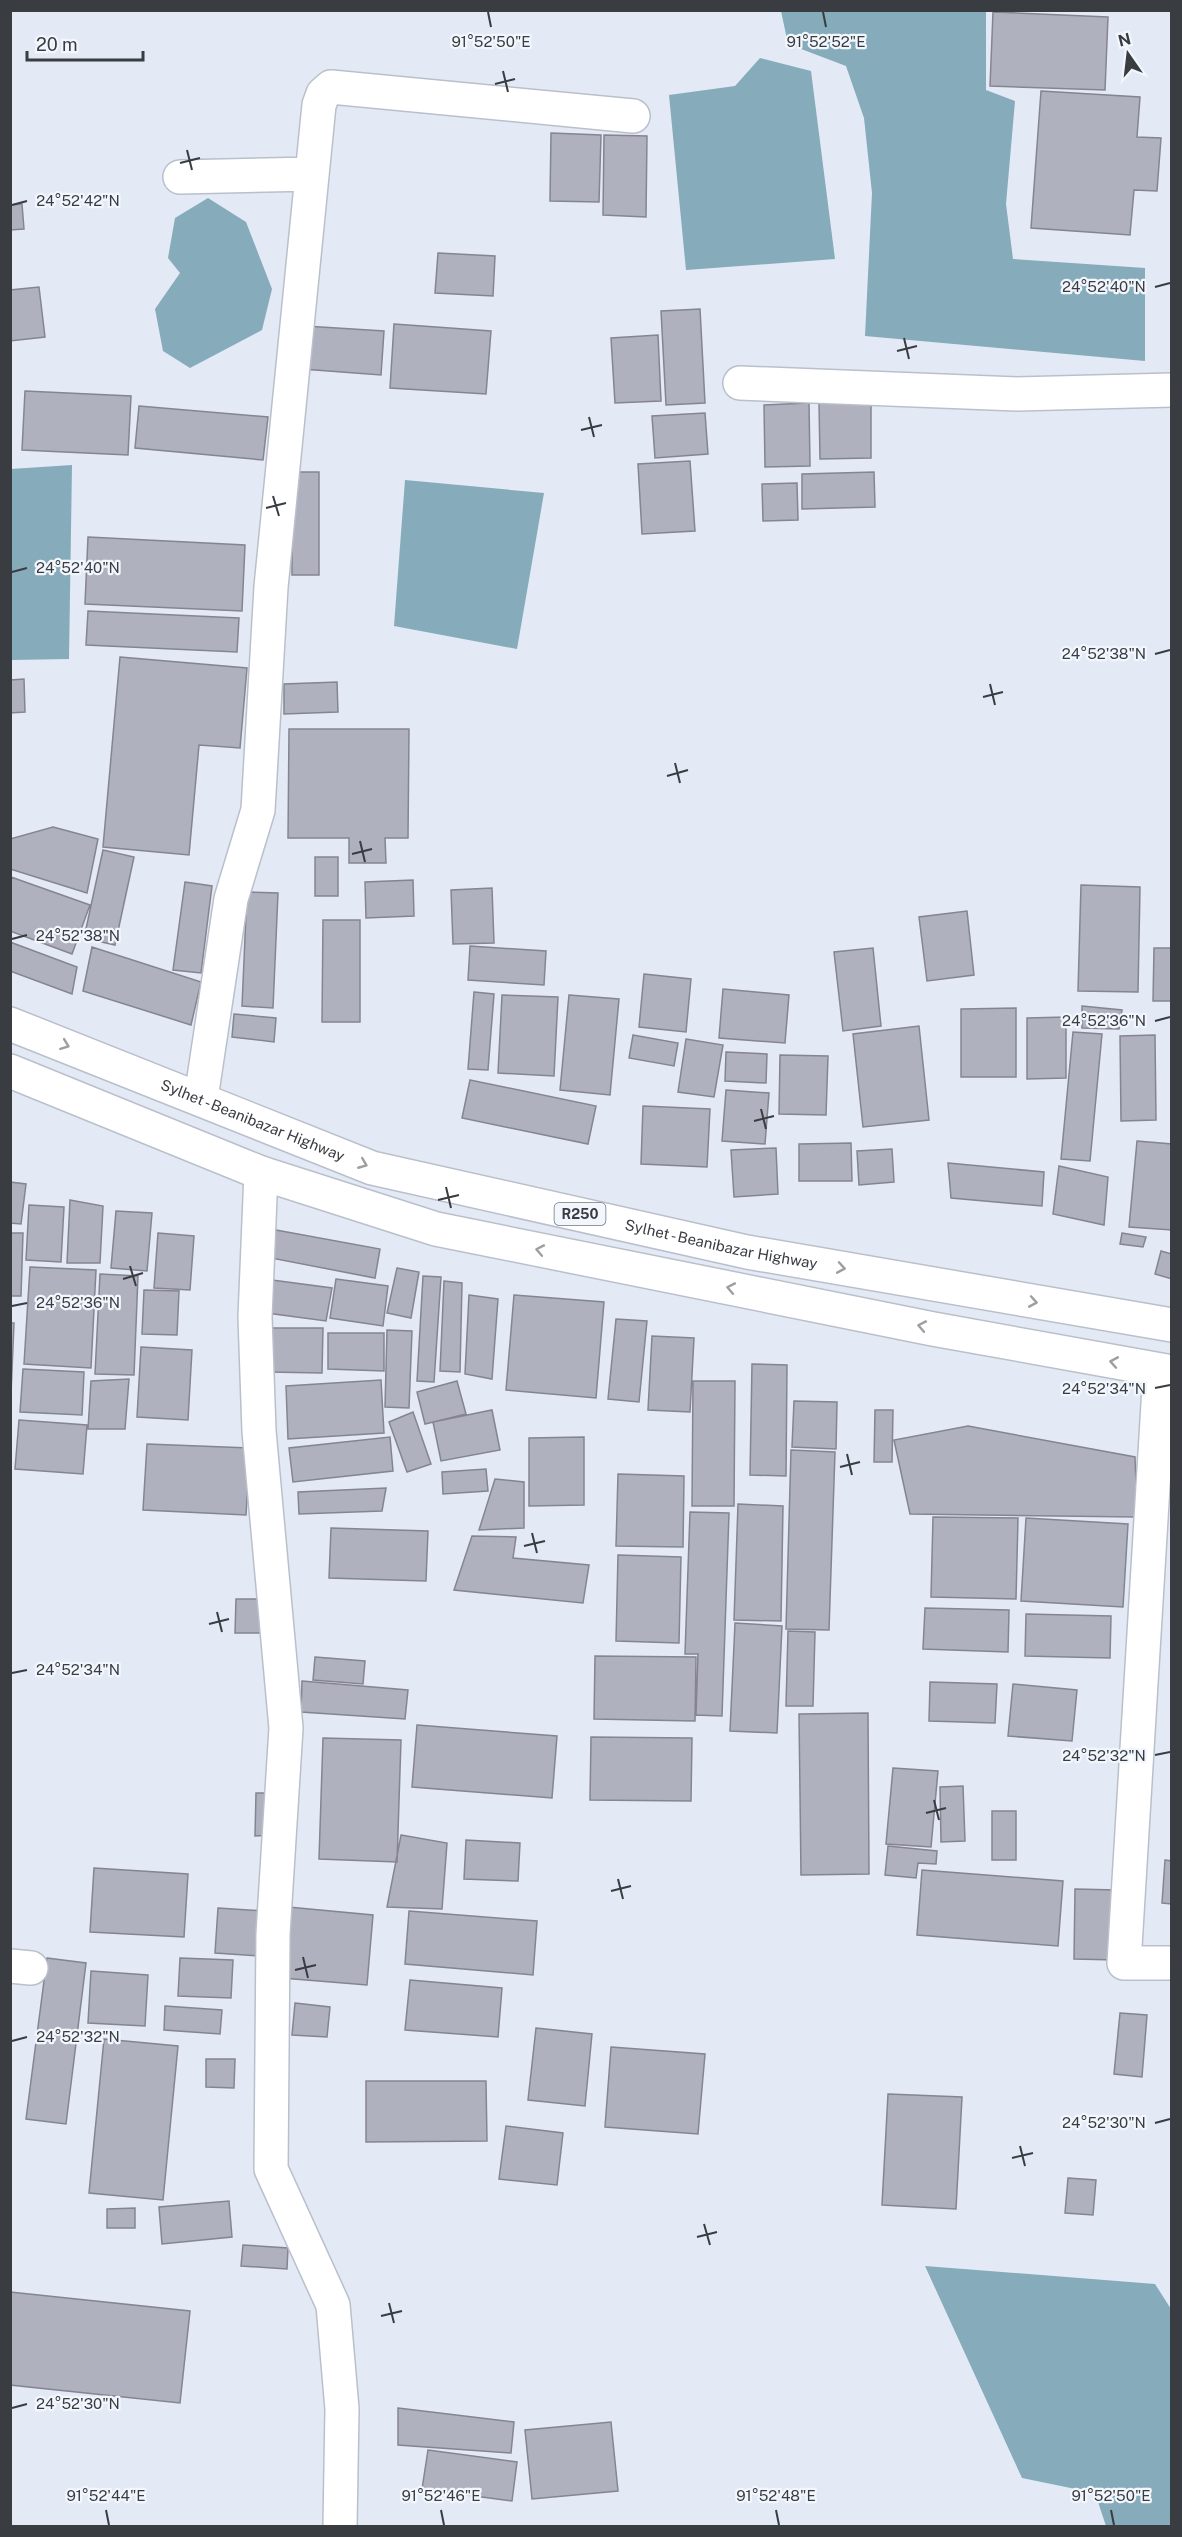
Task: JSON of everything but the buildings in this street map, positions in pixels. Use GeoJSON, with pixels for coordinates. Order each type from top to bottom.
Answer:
{"type":"FeatureCollection","features":[{"type":"Feature","properties":{"kind":"street"},"geometry":{"type":"LineString","coordinates":[[201,1098],[231,899],[258,810],[271,587],[319,105],[323,94],[331,87],[633,116]]}},
{"type":"Feature","properties":{"kind":"street"},"geometry":{"type":"LineString","coordinates":[[180,177],[312,174]]}},
{"type":"Feature","properties":{"kind":"street"},"geometry":{"type":"LineString","coordinates":[[740,383],[1017,394],[1172,390]]}},
{"type":"Feature","properties":{"kind":"street","name":"Sylhet - Beanibazar Highway"},"geometry":{"type":"LineString","coordinates":[[10,1024],[201,1098],[372,1168],[747,1252],[1172,1325]]}},
{"type":"Feature","properties":{"kind":"street"},"geometry":{"type":"LineString","coordinates":[[10,1071],[261,1173],[436,1229],[922,1326],[1166,1371],[1124,1963],[1172,1963]]}},
{"type":"Feature","properties":{"kind":"street"},"geometry":{"type":"LineString","coordinates":[[261,1173],[255,1317],[259,1431],[286,1728],[273,1934],[272,2169],[333,2305],[342,2409],[339,2526]]}},
{"type":"Feature","properties":{"kind":"water"},"geometry":{"type":"Polygon","coordinates":[[[781,11],[986,11],[986,90],[1015,101],[1006,204],[1013,259],[1145,268],[1145,361],[865,336],[872,193],[864,118],[846,66],[788,44],[781,11]]]}},
{"type":"Feature","properties":{"kind":"water"},"geometry":{"type":"Polygon","coordinates":[[[760,58],[811,71],[835,259],[686,270],[669,95],[735,86],[760,58]]]}},
{"type":"Feature","properties":{"kind":"water"},"geometry":{"type":"Polygon","coordinates":[[[208,198],[246,222],[272,289],[262,330],[190,368],[163,351],[155,309],[180,273],[168,258],[175,218],[208,198]]]}},
{"type":"Feature","properties":{"kind":"water"},"geometry":{"type":"Polygon","coordinates":[[[72,465],[69,659],[11,660],[11,469],[72,465]]]}},
{"type":"Feature","properties":{"kind":"water"},"geometry":{"type":"Polygon","coordinates":[[[405,480],[544,493],[517,649],[394,626],[405,480]]]}},
{"type":"Feature","properties":{"kind":"water"},"geometry":{"type":"Polygon","coordinates":[[[925,2266],[1155,2284],[1171,2309],[1171,2526],[1106,2526],[1095,2493],[1022,2478],[925,2266]]]}}]}
